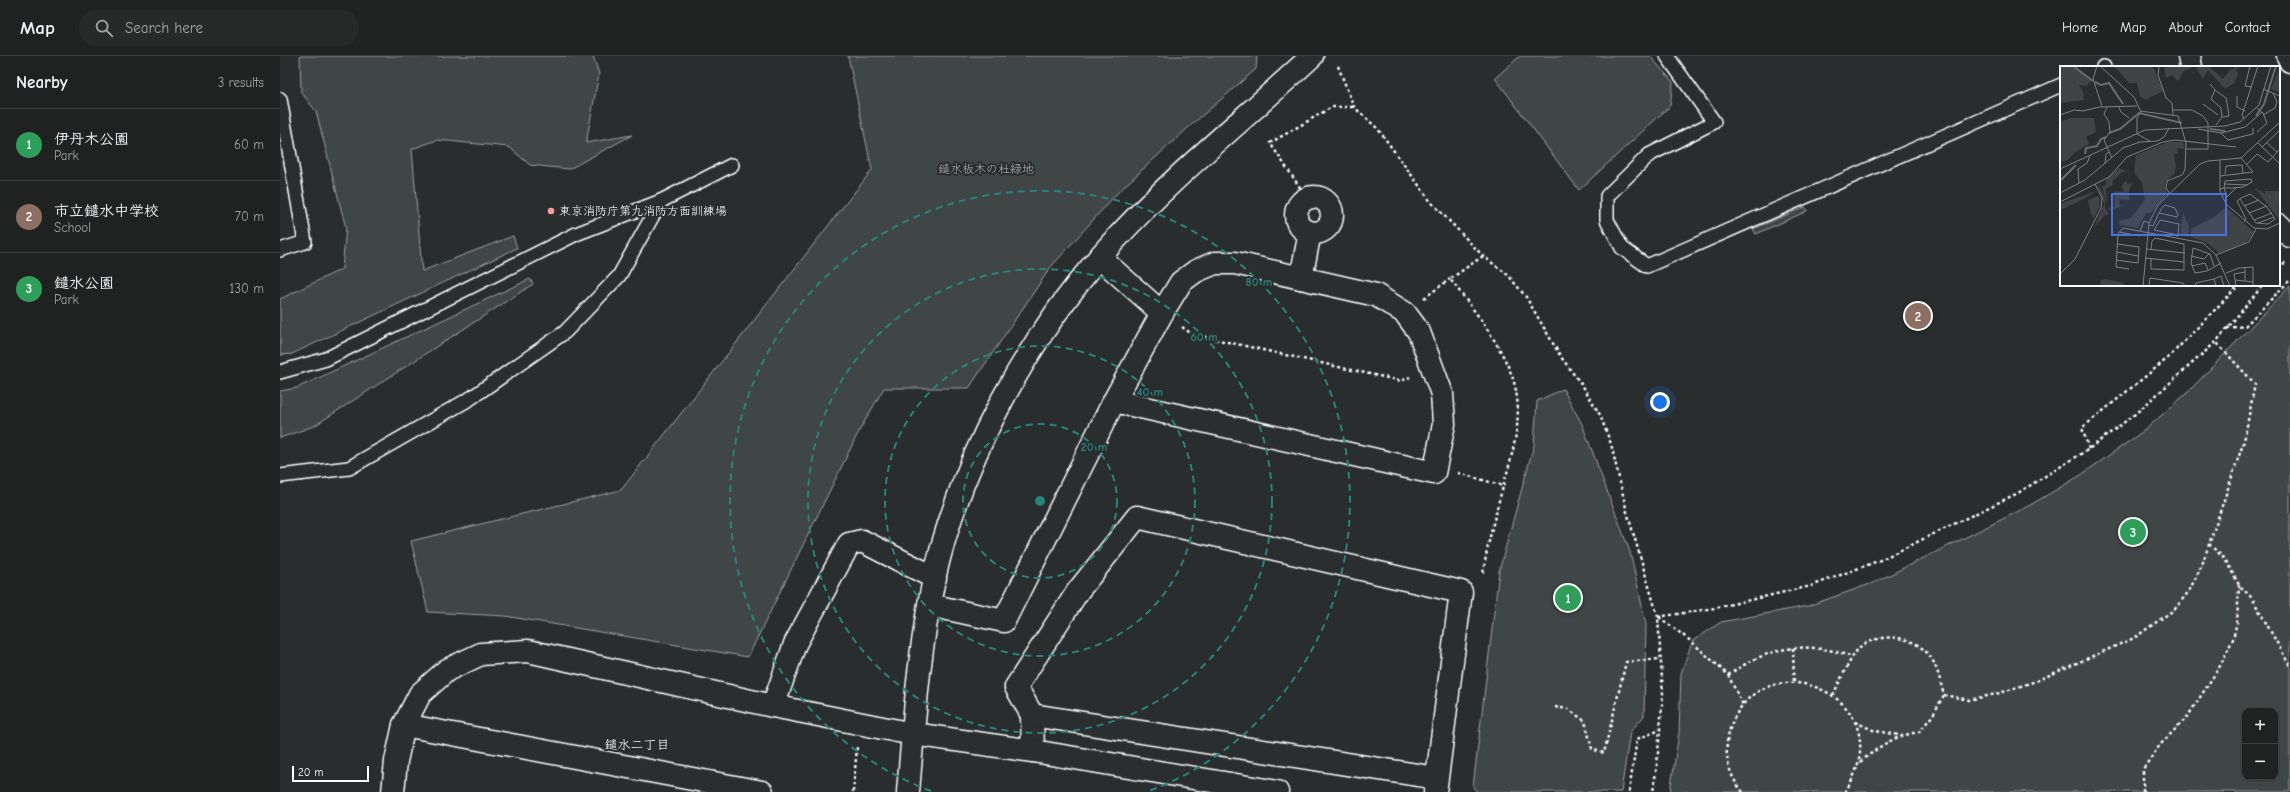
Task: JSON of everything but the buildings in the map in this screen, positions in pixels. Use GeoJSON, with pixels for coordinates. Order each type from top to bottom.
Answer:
{"type":"FeatureCollection","features":[{"type":"Feature","properties":{"kind":"street"},"geometry":{"type":"LineString","coordinates":[[908,792],[919,671],[929,605],[935,578],[962,487],[985,435],[1034,348],[1065,302],[1100,258],[1145,208],[1311,56]]}},
{"type":"Feature","properties":{"kind":"street"},"geometry":{"type":"LineString","coordinates":[[2189,56],[2191,66]]}},
{"type":"Feature","properties":{"kind":"street"},"geometry":{"type":"LineString","coordinates":[[2288,56],[2290,61]]}},
{"type":"Feature","properties":{"kind":"street"},"geometry":{"type":"LineString","coordinates":[[1301,278],[1310,232],[1317,233],[1328,227],[1333,216],[1332,209],[1324,200],[1318,197],[1307,198]]}},
{"type":"Feature","properties":{"kind":"street"},"geometry":{"type":"LineString","coordinates":[[2280,225],[2290,236]]}},
{"type":"Feature","properties":{"kind":"street"},"geometry":{"type":"LineString","coordinates":[[1100,258],[1162,313]]}},
{"type":"Feature","properties":{"kind":"street"},"geometry":{"type":"LineString","coordinates":[[929,605],[1004,621],[1114,401],[1162,313],[1181,282],[1196,271],[1215,263],[1235,263],[1376,295],[1405,313],[1418,332],[1442,394],[1444,424],[1434,474],[1114,401]]}},
{"type":"Feature","properties":{"kind":"street"},"geometry":{"type":"LineString","coordinates":[[1032,715],[1436,785],[1461,592],[1137,517],[1078,591],[1016,687],[1032,715],[1033,751]]}},
{"type":"Feature","properties":{"kind":"street"},"geometry":{"type":"LineString","coordinates":[[773,706],[795,644],[849,544],[862,541],[935,578]]}},
{"type":"Feature","properties":{"kind":"street"},"geometry":{"type":"LineString","coordinates":[[393,792],[396,761],[404,725],[420,694],[447,670],[481,654],[528,651],[773,706],[913,734],[1033,751],[1277,792]]}},
{"type":"Feature","properties":{"kind":"street"},"geometry":{"type":"LineString","coordinates":[[404,725],[762,792]]}},
{"type":"Feature","properties":{"kind":"lane"},"geometry":{"type":"LineString","coordinates":[[1667,56],[1714,122],[1649,155],[1607,196],[1607,220],[1622,248],[1647,266],[2060,85]]}},
{"type":"Feature","properties":{"kind":"lane"},"geometry":{"type":"LineString","coordinates":[[280,99],[305,242],[280,250]]}},
{"type":"Feature","properties":{"kind":"lane"},"geometry":{"type":"LineString","coordinates":[[280,372],[326,359],[576,234],[661,201],[732,165]]}},
{"type":"Feature","properties":{"kind":"lane"},"geometry":{"type":"LineString","coordinates":[[280,476],[349,468],[471,398],[565,332],[619,276],[661,201]]}},
{"type":"Feature","properties":{"kind":"path"},"geometry":{"type":"LineString","coordinates":[[1338,66],[1354,107],[1378,129],[1431,202],[1483,256],[1508,275],[1526,297],[1561,357],[1584,388],[1600,416],[1612,444],[1627,512],[1658,617],[1659,659],[1663,694],[1658,764],[1653,792]]}},
{"type":"Feature","properties":{"kind":"path"},"geometry":{"type":"LineString","coordinates":[[1307,198],[1270,143],[1332,107],[1354,107]]}},
{"type":"Feature","properties":{"kind":"path"},"geometry":{"type":"LineString","coordinates":[[1405,313],[1440,284],[1450,279],[1483,256]]}},
{"type":"Feature","properties":{"kind":"path"},"geometry":{"type":"LineString","coordinates":[[2280,268],[2290,257]]}},
{"type":"Feature","properties":{"kind":"path"},"geometry":{"type":"LineString","coordinates":[[1450,279],[1488,329],[1512,376],[1516,399],[1517,436],[1483,574]]}},
{"type":"Feature","properties":{"kind":"path"},"geometry":{"type":"LineString","coordinates":[[2226,328],[2245,326],[2290,280]]}},
{"type":"Feature","properties":{"kind":"path"},"geometry":{"type":"LineString","coordinates":[[2089,449],[2082,428],[2168,358],[2238,286]]}},
{"type":"Feature","properties":{"kind":"path"},"geometry":{"type":"LineString","coordinates":[[1658,617],[1715,608],[1811,586],[1878,561],[2018,493],[2089,449],[2135,414],[2216,342],[2262,286]]}},
{"type":"Feature","properties":{"kind":"path"},"geometry":{"type":"LineString","coordinates":[[1162,313],[1192,334],[1401,381],[1432,366]]}},
{"type":"Feature","properties":{"kind":"path"},"geometry":{"type":"LineString","coordinates":[[1944,695],[1969,700],[2000,693],[2036,681],[2134,638],[2175,609],[2189,591],[2202,565],[2244,441],[2255,384],[2216,342]]}},
{"type":"Feature","properties":{"kind":"path"},"geometry":{"type":"LineString","coordinates":[[1435,468],[1504,486]]}},
{"type":"Feature","properties":{"kind":"path"},"geometry":{"type":"LineString","coordinates":[[2209,544],[2225,559],[2239,585],[2252,598],[2290,666]]}},
{"type":"Feature","properties":{"kind":"path"},"geometry":{"type":"LineString","coordinates":[[2143,792],[2143,769],[2160,746],[2188,716],[2220,666],[2233,639],[2237,622],[2239,585]]}},
{"type":"Feature","properties":{"kind":"path"},"geometry":{"type":"LineString","coordinates":[[1658,617],[1692,642],[1728,675],[1743,705]]}},
{"type":"Feature","properties":{"kind":"path"},"geometry":{"type":"LineString","coordinates":[[1833,695],[1859,647],[1883,637],[1906,638],[1922,648],[1934,662],[1944,695],[1933,714],[1919,732],[1901,735],[1882,744],[1860,762]]}},
{"type":"Feature","properties":{"kind":"path"},"geometry":{"type":"LineString","coordinates":[[1728,675],[1748,661],[1774,651],[1793,648],[1810,647],[1834,650],[1854,657]]}},
{"type":"Feature","properties":{"kind":"path"},"geometry":{"type":"LineString","coordinates":[[1793,648],[1794,682]]}},
{"type":"Feature","properties":{"kind":"path"},"geometry":{"type":"LineString","coordinates":[[1555,707],[1568,709],[1585,720],[1592,749],[1604,753],[1626,662],[1659,659]]}},
{"type":"Feature","properties":{"kind":"path"},"geometry":{"type":"LineString","coordinates":[[1743,792],[1736,785],[1728,765],[1727,744],[1732,723],[1743,705],[1764,690],[1775,685],[1794,682],[1808,684],[1833,695],[1846,707],[1855,722],[1861,749],[1860,762],[1854,779],[1846,792]]}},
{"type":"Feature","properties":{"kind":"path"},"geometry":{"type":"LineString","coordinates":[[1855,722],[1875,731],[1901,735]]}},
{"type":"Feature","properties":{"kind":"path"},"geometry":{"type":"LineString","coordinates":[[852,792],[860,724]]}},
{"type":"Feature","properties":{"kind":"path"},"geometry":{"type":"LineString","coordinates":[[1629,792],[1637,739],[1660,730]]}},
{"type":"Feature","properties":{"kind":"green space"},"geometry":{"type":"Polygon","coordinates":[[[300,56],[593,56],[599,74],[586,143],[632,135],[569,169],[530,165],[509,147],[437,140],[412,149],[422,271],[513,236],[517,248],[292,354],[280,355],[280,299],[342,269],[346,228],[316,111],[301,92],[300,56]]]}},
{"type":"Feature","properties":{"kind":"green space","name":"鑓水板木の杜緑地"},"geometry":{"type":"Polygon","coordinates":[[[848,56],[1257,56],[1256,69],[1189,127],[1119,191],[1050,268],[969,388],[884,388],[859,431],[748,657],[505,616],[428,612],[411,541],[621,490],[872,170],[848,56]]]}},
{"type":"Feature","properties":{"kind":"green space"},"geometry":{"type":"Polygon","coordinates":[[[1520,56],[1650,56],[1673,82],[1670,106],[1579,190],[1495,78],[1520,56]]]}},
{"type":"Feature","properties":{"kind":"green space"},"geometry":{"type":"Polygon","coordinates":[[[1805,207],[1807,211],[1756,234],[1753,229],[1805,207]]]}},
{"type":"Feature","properties":{"kind":"green space"},"geometry":{"type":"Polygon","coordinates":[[[530,279],[533,284],[314,426],[280,438],[280,391],[297,388],[530,279]]]}},
{"type":"Feature","properties":{"kind":"green space"},"geometry":{"type":"Polygon","coordinates":[[[2290,286],[2290,792],[1670,792],[1679,733],[1681,673],[1692,642],[1721,622],[1808,606],[1873,583],[2027,507],[2081,475],[2145,430],[2189,391],[2290,286]]]}},
{"type":"Feature","properties":{"kind":"green space"},"geometry":{"type":"Polygon","coordinates":[[[1563,389],[1582,424],[1630,552],[1646,624],[1644,716],[1630,732],[1621,792],[1477,792],[1473,787],[1499,571],[1534,445],[1537,401],[1563,389]]]}},
{"type":"Feature","properties":{"kind":"place","name":"東京消防庁第九消防方面訓練場"},"geometry":{"type":"Point","coordinates":[551,211]}},
{"type":"Feature","properties":{"kind":"place","name":"市立鑓水中学校"},"geometry":{"type":"Point","coordinates":[1918,316]}},
{"type":"Feature","properties":{"kind":"place","name":"鑓水公園"},"geometry":{"type":"Point","coordinates":[2133,532]}},
{"type":"Feature","properties":{"kind":"place","name":"伊丹木公園"},"geometry":{"type":"Point","coordinates":[1568,598]}},
{"type":"Feature","properties":{"kind":"district","name":"鑓水二丁目"},"geometry":{"type":"Point","coordinates":[637,744]}}]}
